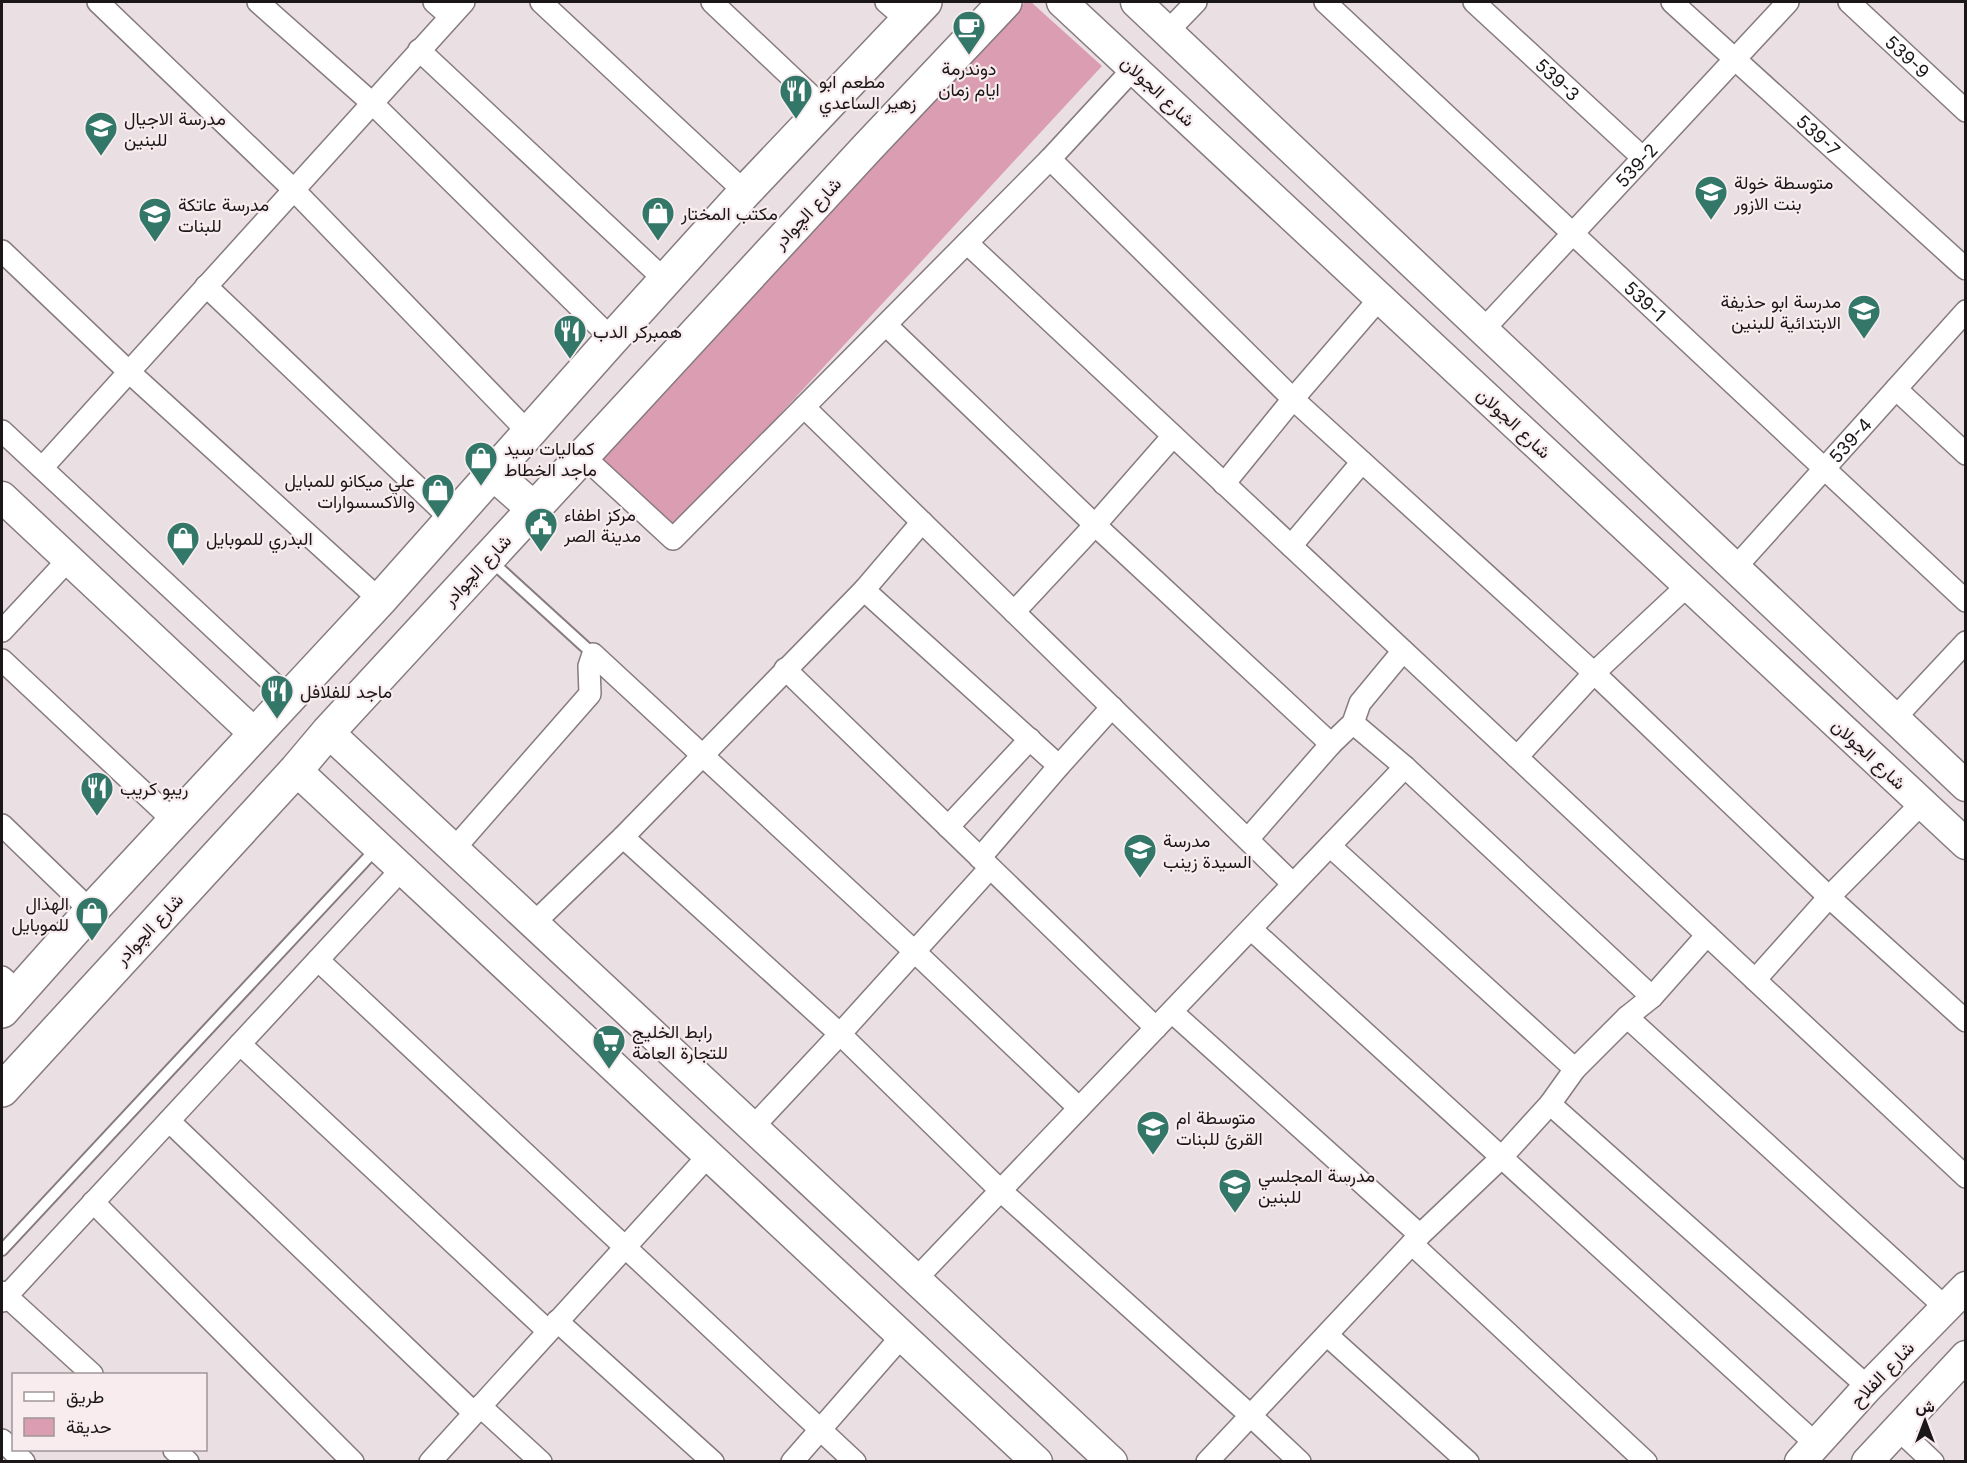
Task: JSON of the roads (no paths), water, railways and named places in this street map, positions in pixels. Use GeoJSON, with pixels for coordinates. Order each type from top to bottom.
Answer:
{"type":"FeatureCollection","features":[{"type":"Feature","properties":{"kind":"main road","name":"شارع الچوادر"},"geometry":{"type":"LineString","coordinates":[[2,1090],[488,558],[867,147],[1005,2]]}},
{"type":"Feature","properties":{"kind":"main road"},"geometry":{"type":"LineString","coordinates":[[7,993],[91,911],[290,699],[823,107],[906,8]]}},
{"type":"Feature","properties":{"kind":"main road"},"geometry":{"type":"LineString","coordinates":[[493,473],[534,509]]}},
{"type":"Feature","properties":{"kind":"street"},"geometry":{"type":"LineString","coordinates":[[98,2],[293,189],[529,433]]}},
{"type":"Feature","properties":{"kind":"street"},"geometry":{"type":"LineString","coordinates":[[258,2],[372,103],[612,339]]}},
{"type":"Feature","properties":{"kind":"street"},"geometry":{"type":"LineString","coordinates":[[42,468],[457,9],[434,2]]}},
{"type":"Feature","properties":{"kind":"street"},"geometry":{"type":"LineString","coordinates":[[541,2],[745,192]]}},
{"type":"Feature","properties":{"kind":"street"},"geometry":{"type":"LineString","coordinates":[[712,2],[823,107]]}},
{"type":"Feature","properties":{"kind":"street","name":"شارع الجولان"},"geometry":{"type":"LineString","coordinates":[[1062,2],[1965,844]]}},
{"type":"Feature","properties":{"kind":"street"},"geometry":{"type":"LineString","coordinates":[[1136,2],[1965,786]]}},
{"type":"Feature","properties":{"kind":"street"},"geometry":{"type":"LineString","coordinates":[[583,456],[673,540],[1050,159],[1196,2]]}},
{"type":"Feature","properties":{"kind":"street","name":"539-1"},"geometry":{"type":"LineString","coordinates":[[1325,2],[1965,601]]}},
{"type":"Feature","properties":{"kind":"street","name":"539-3"},"geometry":{"type":"LineString","coordinates":[[1474,2],[1643,158]]}},
{"type":"Feature","properties":{"kind":"street","name":"539-7"},"geometry":{"type":"LineString","coordinates":[[1672,2],[1965,269]]}},
{"type":"Feature","properties":{"kind":"street","name":"539-2"},"geometry":{"type":"LineString","coordinates":[[1483,330],[1788,2]]}},
{"type":"Feature","properties":{"kind":"street","name":"539-9"},"geometry":{"type":"LineString","coordinates":[[1849,2],[1965,111]]}},
{"type":"Feature","properties":{"kind":"street"},"geometry":{"type":"LineString","coordinates":[[419,50],[666,281]]}},
{"type":"Feature","properties":{"kind":"street"},"geometry":{"type":"LineString","coordinates":[[1050,159],[1293,399],[1594,673],[1829,897],[1965,1021]]}},
{"type":"Feature","properties":{"kind":"street"},"geometry":{"type":"LineString","coordinates":[[967,243],[1965,1177]]}},
{"type":"Feature","properties":{"kind":"street"},"geometry":{"type":"LineString","coordinates":[[2,251],[128,371],[380,600]]}},
{"type":"Feature","properties":{"kind":"street"},"geometry":{"type":"LineString","coordinates":[[206,286],[451,519]]}},
{"type":"Feature","properties":{"kind":"street"},"geometry":{"type":"LineString","coordinates":[[1224,484],[1380,298]]}},
{"type":"Feature","properties":{"kind":"street","name":"539-4"},"geometry":{"type":"LineString","coordinates":[[1735,568],[1965,311]]}},
{"type":"Feature","properties":{"kind":"street"},"geometry":{"type":"LineString","coordinates":[[886,325],[1095,525],[1331,744]]}},
{"type":"Feature","properties":{"kind":"street"},"geometry":{"type":"LineString","coordinates":[[1896,389],[1965,454]]}},
{"type":"Feature","properties":{"kind":"street"},"geometry":{"type":"LineString","coordinates":[[804,407],[1293,884]]}},
{"type":"Feature","properties":{"kind":"street"},"geometry":{"type":"LineString","coordinates":[[2,431],[290,699]]}},
{"type":"Feature","properties":{"kind":"street"},"geometry":{"type":"LineString","coordinates":[[1014,612],[1173,436]]}},
{"type":"Feature","properties":{"kind":"street"},"geometry":{"type":"LineString","coordinates":[[1291,546],[1362,462]]}},
{"type":"Feature","properties":{"kind":"street"},"geometry":{"type":"LineString","coordinates":[[2,498],[256,735]]}},
{"type":"Feature","properties":{"kind":"street"},"geometry":{"type":"LineString","coordinates":[[1652,552],[1685,521]]}},
{"type":"Feature","properties":{"kind":"street"},"geometry":{"type":"LineString","coordinates":[[534,923],[623,837],[864,590],[922,522]]}},
{"type":"Feature","properties":{"kind":"street"},"geometry":{"type":"LineString","coordinates":[[2,631],[68,560]]}},
{"type":"Feature","properties":{"kind":"street"},"geometry":{"type":"LineString","coordinates":[[1517,757],[1594,673],[1688,585]]}},
{"type":"Feature","properties":{"kind":"street"},"geometry":{"type":"LineString","coordinates":[[864,590],[1059,766]]}},
{"type":"Feature","properties":{"kind":"street"},"geometry":{"type":"LineString","coordinates":[[1894,718],[1965,642]]}},
{"type":"Feature","properties":{"kind":"street"},"geometry":{"type":"LineString","coordinates":[[1248,839],[1331,744],[1353,723],[1360,703],[1403,651]]}},
{"type":"Feature","properties":{"kind":"street"},"geometry":{"type":"LineString","coordinates":[[454,849],[590,694],[589,666],[593,654],[914,951],[1079,1108]]}},
{"type":"Feature","properties":{"kind":"street"},"geometry":{"type":"LineString","coordinates":[[2,660],[175,822]]}},
{"type":"Feature","properties":{"kind":"street"},"geometry":{"type":"LineString","coordinates":[[785,669],[1156,1028]]}},
{"type":"Feature","properties":{"kind":"street"},"geometry":{"type":"LineString","coordinates":[[753,1127],[914,951],[1059,766],[1112,707]]}},
{"type":"Feature","properties":{"kind":"street"},"geometry":{"type":"LineString","coordinates":[[1353,723],[1405,767],[1653,997]]}},
{"type":"Feature","properties":{"kind":"street"},"geometry":{"type":"LineString","coordinates":[[328,732],[1112,1461]]}},
{"type":"Feature","properties":{"kind":"street"},"geometry":{"type":"LineString","coordinates":[[948,827],[1030,739]]}},
{"type":"Feature","properties":{"kind":"street"},"geometry":{"type":"LineString","coordinates":[[916,1279],[1405,767]]}},
{"type":"Feature","properties":{"kind":"street"},"geometry":{"type":"LineString","coordinates":[[296,770],[1037,1461]]}},
{"type":"Feature","properties":{"kind":"street"},"geometry":{"type":"LineString","coordinates":[[1755,980],[1829,897],[1922,803]]}},
{"type":"Feature","properties":{"kind":"street"},"geometry":{"type":"LineString","coordinates":[[2,825],[91,911]]}},
{"type":"Feature","properties":{"kind":"street"},"geometry":{"type":"LineString","coordinates":[[623,837],[840,1034],[1001,1191],[1300,1461]]}},
{"type":"Feature","properties":{"kind":"street"},"geometry":{"type":"LineString","coordinates":[[1330,846],[1575,1069]]}},
{"type":"Feature","properties":{"kind":"street"},"geometry":{"type":"LineString","coordinates":[[91,1373],[3,1296],[169,1121],[402,869]]}},
{"type":"Feature","properties":{"kind":"street"},"geometry":{"type":"LineString","coordinates":[[1251,929],[1501,1158],[1808,1453]]}},
{"type":"Feature","properties":{"kind":"street"},"geometry":{"type":"LineString","coordinates":[[1206,1461],[1416,1239],[1501,1158],[1550,1104],[1575,1069],[1627,1017],[1653,997],[1707,935]]}},
{"type":"Feature","properties":{"kind":"street"},"geometry":{"type":"LineString","coordinates":[[318,960],[855,1461]]}},
{"type":"Feature","properties":{"kind":"street"},"geometry":{"type":"LineString","coordinates":[[1172,1011],[1416,1239],[1646,1461]]}},
{"type":"Feature","properties":{"kind":"street"},"geometry":{"type":"LineString","coordinates":[[1627,1017],[1956,1297]]}},
{"type":"Feature","properties":{"kind":"street"},"geometry":{"type":"LineString","coordinates":[[240,1044],[553,1326],[713,1461]]}},
{"type":"Feature","properties":{"kind":"street"},"geometry":{"type":"LineString","coordinates":[[1550,1104],[1868,1387]]}},
{"type":"Feature","properties":{"kind":"street"},"geometry":{"type":"LineString","coordinates":[[169,1121],[477,1410],[541,1461]]}},
{"type":"Feature","properties":{"kind":"street"},"geometry":{"type":"LineString","coordinates":[[430,1461],[709,1155]]}},
{"type":"Feature","properties":{"kind":"street"},"geometry":{"type":"LineString","coordinates":[[93,1202],[353,1461]]}},
{"type":"Feature","properties":{"kind":"street"},"geometry":{"type":"LineString","coordinates":[[830,1268],[866,1232]]}},
{"type":"Feature","properties":{"kind":"street","name":"شارع الفلاح"},"geometry":{"type":"LineString","coordinates":[[1808,1453],[1868,1387],[1956,1297]]}},
{"type":"Feature","properties":{"kind":"street"},"geometry":{"type":"LineString","coordinates":[[1327,1335],[1468,1461]]}},
{"type":"Feature","properties":{"kind":"street"},"geometry":{"type":"LineString","coordinates":[[792,1461],[902,1336]]}},
{"type":"Feature","properties":{"kind":"street"},"geometry":{"type":"LineString","coordinates":[[1867,1461],[1965,1356]]}},
{"type":"Feature","properties":{"kind":"street"},"geometry":{"type":"LineString","coordinates":[[1898,1429],[1934,1461]]}},
{"type":"Feature","properties":{"kind":"street"},"geometry":{"type":"LineString","coordinates":[[176,1451],[188,1461]]}},
{"type":"Feature","properties":{"kind":"lane"},"geometry":{"type":"LineString","coordinates":[[488,558],[593,654]]}},
{"type":"Feature","properties":{"kind":"lane"},"geometry":{"type":"LineString","coordinates":[[2,1250],[379,847]]}},
{"type":"Feature","properties":{"kind":"place","name":"دوندرمة ايام زمان"},"geometry":{"type":"Point","coordinates":[969,56]}},
{"type":"Feature","properties":{"kind":"place","name":"مطعم ابو زهير الساعدي"},"geometry":{"type":"Point","coordinates":[796,120]}},
{"type":"Feature","properties":{"kind":"place","name":"مدرسة الاجيال للبنين"},"geometry":{"type":"Point","coordinates":[101,157]}},
{"type":"Feature","properties":{"kind":"place","name":"متوسطة خولة بنت الازور"},"geometry":{"type":"Point","coordinates":[1711,221]}},
{"type":"Feature","properties":{"kind":"place","name":"مكتب المختار"},"geometry":{"type":"Point","coordinates":[658,242]}},
{"type":"Feature","properties":{"kind":"place","name":"مدرسة عاتكة للبنات"},"geometry":{"type":"Point","coordinates":[155,243]}},
{"type":"Feature","properties":{"kind":"place","name":"مدرسة ابو حذيفة الابتدائية للبنين"},"geometry":{"type":"Point","coordinates":[1864,340]}},
{"type":"Feature","properties":{"kind":"place","name":"همبركر الدب"},"geometry":{"type":"Point","coordinates":[570,360]}},
{"type":"Feature","properties":{"kind":"place","name":"كماليات سيد ماجد الخطاط"},"geometry":{"type":"Point","coordinates":[481,487]}},
{"type":"Feature","properties":{"kind":"place","name":"علي ميكانو للمبايل والاكسسوارات"},"geometry":{"type":"Point","coordinates":[438,519]}},
{"type":"Feature","properties":{"kind":"place","name":"مركز اطفاء مدينة الصر"},"geometry":{"type":"Point","coordinates":[541,553]}},
{"type":"Feature","properties":{"kind":"place","name":"البدري للموبايل"},"geometry":{"type":"Point","coordinates":[183,567]}},
{"type":"Feature","properties":{"kind":"place","name":"ماجد للفلافل"},"geometry":{"type":"Point","coordinates":[277,720]}},
{"type":"Feature","properties":{"kind":"place","name":"ريبو كريب"},"geometry":{"type":"Point","coordinates":[97,817]}},
{"type":"Feature","properties":{"kind":"place","name":"مدرسة السيدة زينب"},"geometry":{"type":"Point","coordinates":[1140,879]}},
{"type":"Feature","properties":{"kind":"place","name":"الهذال للموبايل"},"geometry":{"type":"Point","coordinates":[92,942]}},
{"type":"Feature","properties":{"kind":"place","name":"رابط الخليج للتجارة العامة"},"geometry":{"type":"Point","coordinates":[609,1070]}},
{"type":"Feature","properties":{"kind":"place","name":"متوسطة ام القرئ للبنات"},"geometry":{"type":"Point","coordinates":[1153,1156]}},
{"type":"Feature","properties":{"kind":"place","name":"مدرسة المجلسي للبنين"},"geometry":{"type":"Point","coordinates":[1235,1214]}}]}
